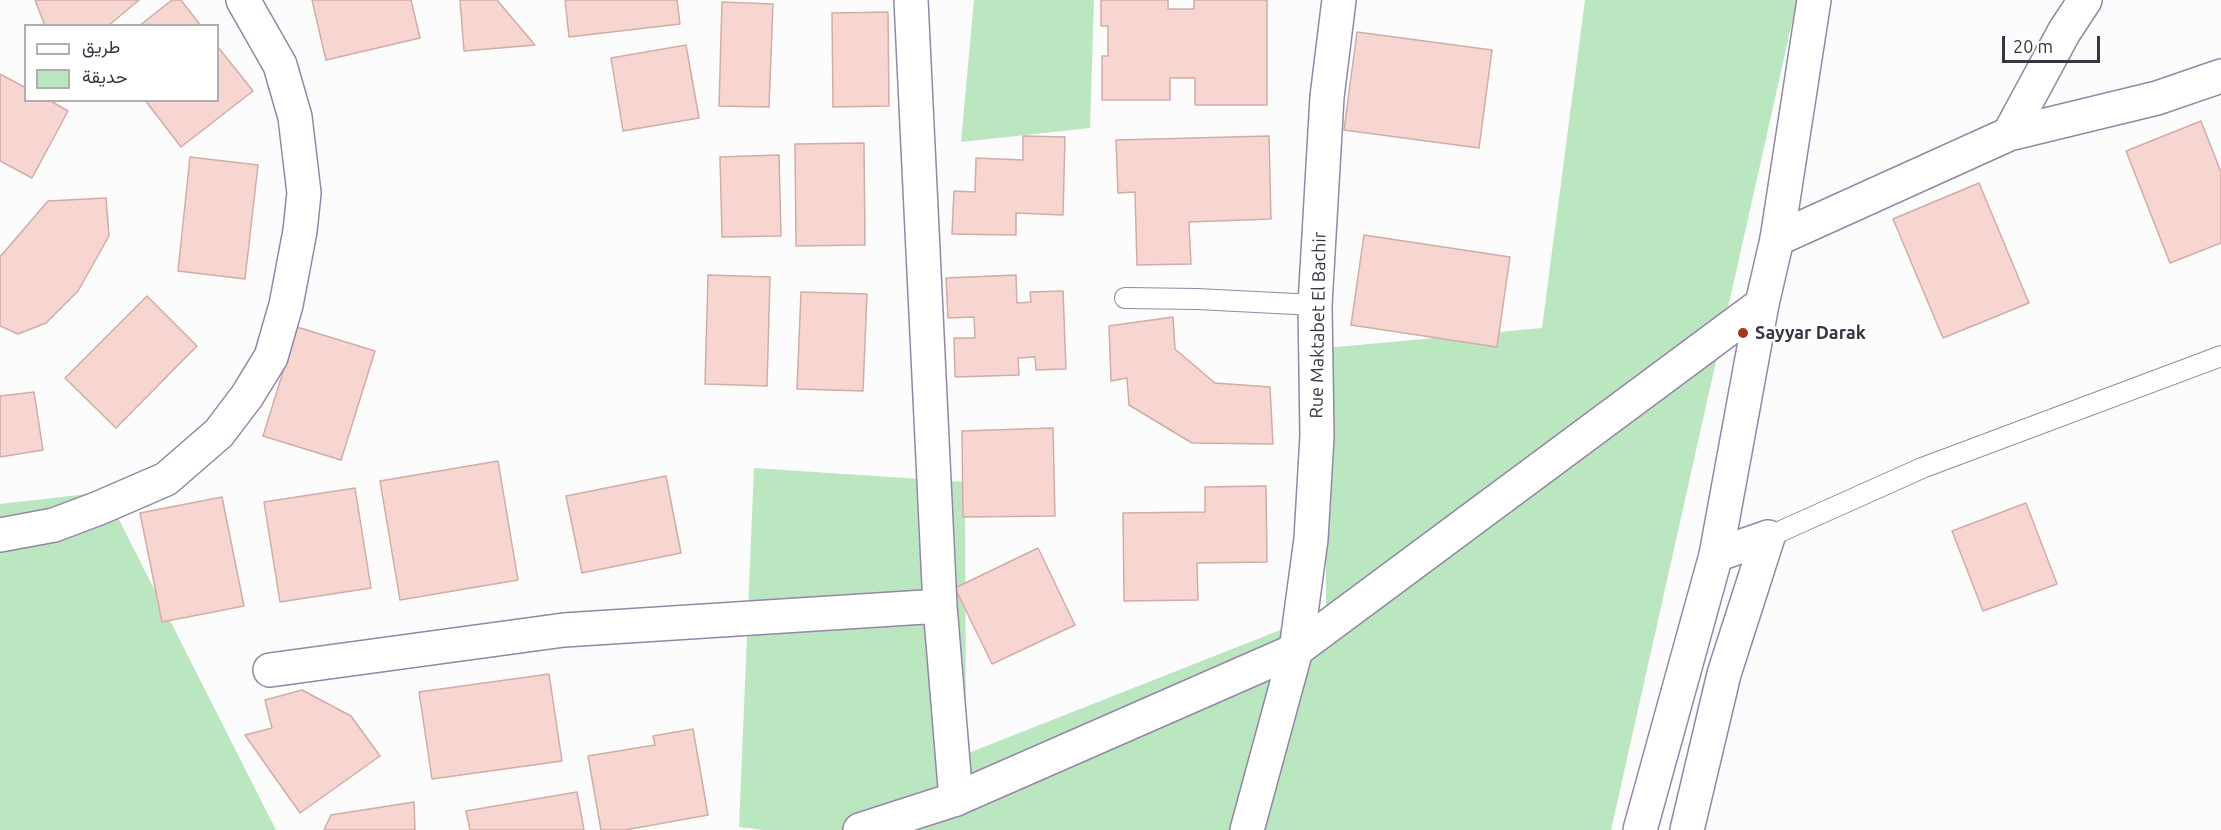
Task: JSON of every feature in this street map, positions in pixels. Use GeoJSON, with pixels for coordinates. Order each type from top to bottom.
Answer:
{"type":"FeatureCollection","features":[{"type":"Feature","properties":{"kind":"street"},"geometry":{"type":"LineString","coordinates":[[0,535],[54,525],[166,479],[219,433],[247,396],[270,357],[286,306],[300,231],[304,193],[295,117],[280,64],[243,0]]}},
{"type":"Feature","properties":{"kind":"street"},"geometry":{"type":"LineString","coordinates":[[910,0],[940,606],[956,799]]}},
{"type":"Feature","properties":{"kind":"street","name":"Rue Maktabet El Bachir"},"geometry":{"type":"LineString","coordinates":[[1247,830],[1296,650],[1311,540],[1317,436],[1315,305],[1327,97],[1339,0]]}},
{"type":"Feature","properties":{"kind":"street"},"geometry":{"type":"LineString","coordinates":[[1640,830],[1716,555],[1762,304],[1777,239],[1814,0]]}},
{"type":"Feature","properties":{"kind":"street"},"geometry":{"type":"LineString","coordinates":[[2010,134],[2064,32],[2085,0]]}},
{"type":"Feature","properties":{"kind":"street"},"geometry":{"type":"LineString","coordinates":[[1777,239],[2010,134],[2157,98],[2221,76]]}},
{"type":"Feature","properties":{"kind":"street"},"geometry":{"type":"LineString","coordinates":[[860,830],[956,799],[1296,650],[1762,304]]}},
{"type":"Feature","properties":{"kind":"street"},"geometry":{"type":"LineString","coordinates":[[1716,555],[1768,537]]}},
{"type":"Feature","properties":{"kind":"street"},"geometry":{"type":"LineString","coordinates":[[1687,830],[1724,674],[1768,537]]}},
{"type":"Feature","properties":{"kind":"street"},"geometry":{"type":"LineString","coordinates":[[270,670],[564,630],[940,606]]}},
{"type":"Feature","properties":{"kind":"lane"},"geometry":{"type":"LineString","coordinates":[[1125,298],[1197,298],[1315,305]]}},
{"type":"Feature","properties":{"kind":"lane"},"geometry":{"type":"LineString","coordinates":[[1768,537],[1922,468],[2221,357]]}},
{"type":"Feature","properties":{"kind":"green space"},"geometry":{"type":"Polygon","coordinates":[[[974,0],[1094,0],[1090,128],[961,142],[974,0]]]}},
{"type":"Feature","properties":{"kind":"green space"},"geometry":{"type":"Polygon","coordinates":[[[1585,0],[1797,0],[1611,830],[764,830],[739,827],[754,468],[965,482],[966,754],[1326,612],[1326,348],[1542,328],[1585,0]]]}},
{"type":"Feature","properties":{"kind":"green space"},"geometry":{"type":"Polygon","coordinates":[[[105,492],[276,830],[0,830],[0,504],[105,492]]]}},
{"type":"Feature","properties":{"kind":"building"},"geometry":{"type":"Polygon","coordinates":[[[35,0],[139,0],[110,24],[44,24],[35,0]]]}},
{"type":"Feature","properties":{"kind":"building"},"geometry":{"type":"Polygon","coordinates":[[[172,0],[181,0],[199,24],[142,24],[172,0]]]}},
{"type":"Feature","properties":{"kind":"building"},"geometry":{"type":"Polygon","coordinates":[[[312,0],[411,0],[420,38],[326,60],[312,0]]]}},
{"type":"Feature","properties":{"kind":"building"},"geometry":{"type":"Polygon","coordinates":[[[460,0],[497,0],[535,45],[464,51],[460,0]]]}},
{"type":"Feature","properties":{"kind":"building"},"geometry":{"type":"Polygon","coordinates":[[[565,0],[677,0],[680,24],[569,37],[565,0]]]}},
{"type":"Feature","properties":{"kind":"building"},"geometry":{"type":"Polygon","coordinates":[[[1101,0],[1168,0],[1168,9],[1194,9],[1194,0],[1267,0],[1267,105],[1195,105],[1195,78],[1170,78],[1170,100],[1102,100],[1102,56],[1108,56],[1108,26],[1101,26],[1101,0]]]}},
{"type":"Feature","properties":{"kind":"building"},"geometry":{"type":"Polygon","coordinates":[[[722,2],[773,4],[769,107],[719,106],[722,2]]]}},
{"type":"Feature","properties":{"kind":"building"},"geometry":{"type":"Polygon","coordinates":[[[888,12],[889,106],[833,107],[832,13],[888,12]]]}},
{"type":"Feature","properties":{"kind":"building"},"geometry":{"type":"Polygon","coordinates":[[[1357,32],[1492,50],[1479,148],[1344,130],[1357,32]]]}},
{"type":"Feature","properties":{"kind":"building"},"geometry":{"type":"Polygon","coordinates":[[[686,45],[699,118],[623,131],[611,58],[686,45]]]}},
{"type":"Feature","properties":{"kind":"building"},"geometry":{"type":"Polygon","coordinates":[[[219,48],[253,91],[181,147],[147,102],[219,102],[219,48]]]}},
{"type":"Feature","properties":{"kind":"building"},"geometry":{"type":"Polygon","coordinates":[[[0,74],[24,87],[24,102],[52,102],[68,111],[32,178],[0,161],[0,74]]]}},
{"type":"Feature","properties":{"kind":"building"},"geometry":{"type":"Polygon","coordinates":[[[2201,121],[2221,172],[2221,243],[2170,263],[2126,151],[2201,121]]]}},
{"type":"Feature","properties":{"kind":"building"},"geometry":{"type":"Polygon","coordinates":[[[1023,136],[1065,137],[1063,215],[1016,213],[1016,235],[952,234],[954,191],[975,192],[976,158],[1023,160],[1023,136]]]}},
{"type":"Feature","properties":{"kind":"building"},"geometry":{"type":"Polygon","coordinates":[[[1269,136],[1271,219],[1189,222],[1191,264],[1137,265],[1135,192],[1118,193],[1116,140],[1269,136]]]}},
{"type":"Feature","properties":{"kind":"building"},"geometry":{"type":"Polygon","coordinates":[[[864,143],[865,245],[796,246],[795,144],[864,143]]]}},
{"type":"Feature","properties":{"kind":"building"},"geometry":{"type":"Polygon","coordinates":[[[779,155],[781,236],[722,237],[720,157],[779,155]]]}},
{"type":"Feature","properties":{"kind":"building"},"geometry":{"type":"Polygon","coordinates":[[[190,157],[258,165],[245,279],[178,271],[190,157]]]}},
{"type":"Feature","properties":{"kind":"building"},"geometry":{"type":"Polygon","coordinates":[[[1979,183],[2029,303],[1943,338],[1893,219],[1979,183]]]}},
{"type":"Feature","properties":{"kind":"building"},"geometry":{"type":"Polygon","coordinates":[[[106,198],[109,236],[78,291],[46,323],[18,334],[0,326],[0,257],[48,201],[106,198]]]}},
{"type":"Feature","properties":{"kind":"building"},"geometry":{"type":"Polygon","coordinates":[[[1364,235],[1510,257],[1497,347],[1351,325],[1364,235]]]}},
{"type":"Feature","properties":{"kind":"building"},"geometry":{"type":"Polygon","coordinates":[[[708,275],[770,277],[767,386],[705,384],[708,275]]]}},
{"type":"Feature","properties":{"kind":"building"},"geometry":{"type":"Polygon","coordinates":[[[1016,275],[1017,303],[1031,302],[1030,292],[1063,291],[1066,369],[1036,370],[1035,357],[1018,358],[1019,375],[955,377],[954,338],[975,338],[974,317],[948,318],[946,278],[1016,275]]]}},
{"type":"Feature","properties":{"kind":"building"},"geometry":{"type":"Polygon","coordinates":[[[801,292],[867,294],[863,391],[797,389],[801,292]]]}},
{"type":"Feature","properties":{"kind":"building"},"geometry":{"type":"Polygon","coordinates":[[[147,296],[197,346],[116,428],[65,378],[147,296]]]}},
{"type":"Feature","properties":{"kind":"building"},"geometry":{"type":"Polygon","coordinates":[[[1173,317],[1175,349],[1215,383],[1270,387],[1273,444],[1192,443],[1129,405],[1127,378],[1111,381],[1109,326],[1173,317]]]}},
{"type":"Feature","properties":{"kind":"building"},"geometry":{"type":"Polygon","coordinates":[[[297,327],[375,351],[341,460],[263,436],[297,327]]]}},
{"type":"Feature","properties":{"kind":"building"},"geometry":{"type":"Polygon","coordinates":[[[34,392],[43,450],[0,457],[0,396],[34,392]]]}},
{"type":"Feature","properties":{"kind":"building"},"geometry":{"type":"Polygon","coordinates":[[[1053,428],[1055,516],[963,517],[962,431],[1053,428]]]}},
{"type":"Feature","properties":{"kind":"building"},"geometry":{"type":"Polygon","coordinates":[[[498,461],[518,580],[400,600],[380,481],[498,461]]]}},
{"type":"Feature","properties":{"kind":"building"},"geometry":{"type":"Polygon","coordinates":[[[666,476],[681,553],[582,573],[566,496],[666,476]]]}},
{"type":"Feature","properties":{"kind":"building"},"geometry":{"type":"Polygon","coordinates":[[[1266,486],[1267,562],[1197,563],[1198,600],[1124,601],[1123,513],[1205,512],[1205,487],[1266,486]]]}},
{"type":"Feature","properties":{"kind":"building"},"geometry":{"type":"Polygon","coordinates":[[[355,488],[371,588],[280,602],[264,502],[355,488]]]}},
{"type":"Feature","properties":{"kind":"building"},"geometry":{"type":"Polygon","coordinates":[[[222,497],[244,606],[162,622],[140,513],[222,497]]]}},
{"type":"Feature","properties":{"kind":"building"},"geometry":{"type":"Polygon","coordinates":[[[2026,503],[2057,584],[1983,611],[1952,531],[2026,503]]]}},
{"type":"Feature","properties":{"kind":"building"},"geometry":{"type":"Polygon","coordinates":[[[1038,548],[1075,625],[992,664],[955,588],[1038,548]]]}},
{"type":"Feature","properties":{"kind":"building"},"geometry":{"type":"Polygon","coordinates":[[[549,674],[562,761],[432,779],[419,692],[549,674]]]}},
{"type":"Feature","properties":{"kind":"building"},"geometry":{"type":"Polygon","coordinates":[[[302,690],[351,716],[380,756],[300,813],[245,735],[272,728],[265,700],[302,690]]]}},
{"type":"Feature","properties":{"kind":"building"},"geometry":{"type":"Polygon","coordinates":[[[693,729],[708,815],[625,830],[601,830],[588,756],[655,745],[653,736],[693,729]]]}},
{"type":"Feature","properties":{"kind":"building"},"geometry":{"type":"Polygon","coordinates":[[[577,792],[584,830],[470,830],[466,811],[577,792]]]}},
{"type":"Feature","properties":{"kind":"building"},"geometry":{"type":"Polygon","coordinates":[[[414,802],[415,830],[324,830],[331,815],[414,802]]]}},
{"type":"Feature","properties":{"kind":"place","name":"Sayyar Darak"},"geometry":{"type":"Point","coordinates":[1743,333]}}]}
